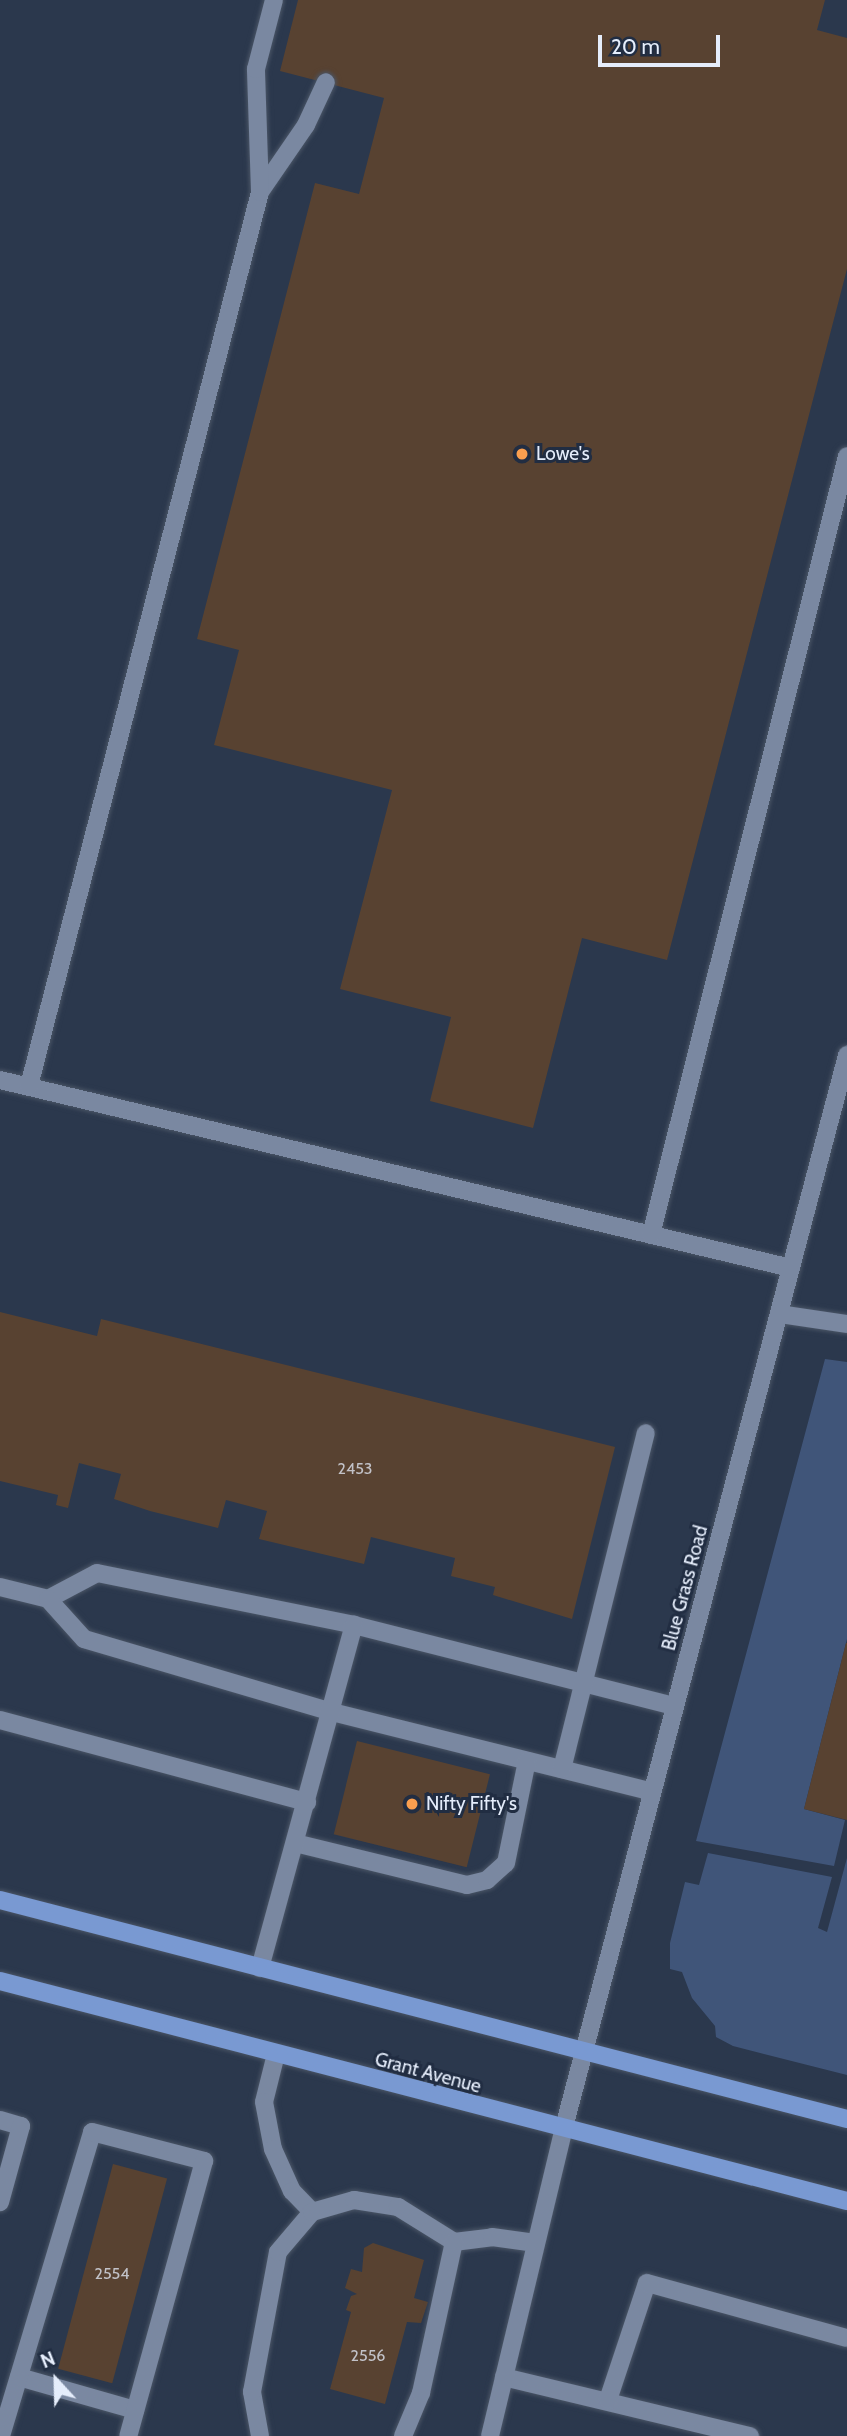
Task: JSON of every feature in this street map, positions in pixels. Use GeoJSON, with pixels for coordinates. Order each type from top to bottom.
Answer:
{"type":"FeatureCollection","features":[{"type":"Feature","properties":{"kind":"main road"},"geometry":{"type":"LineString","coordinates":[[0,1900],[583,2053],[847,2119]]}},
{"type":"Feature","properties":{"kind":"main road","name":"Grant Avenue"},"geometry":{"type":"LineString","coordinates":[[0,1981],[563,2131],[847,2202]]}},
{"type":"Feature","properties":{"kind":"street"},"geometry":{"type":"LineString","coordinates":[[29,1086],[260,192],[256,69],[274,0]]}},
{"type":"Feature","properties":{"kind":"street"},"geometry":{"type":"LineString","coordinates":[[260,192],[306,125],[326,82]]}},
{"type":"Feature","properties":{"kind":"street"},"geometry":{"type":"LineString","coordinates":[[651,1235],[847,456]]}},
{"type":"Feature","properties":{"kind":"street","name":"Blue Grass Road"},"geometry":{"type":"LineString","coordinates":[[490,2436],[583,2053],[847,1055]]}},
{"type":"Feature","properties":{"kind":"street"},"geometry":{"type":"LineString","coordinates":[[0,1080],[791,1268]]}},
{"type":"Feature","properties":{"kind":"street"},"geometry":{"type":"LineString","coordinates":[[779,1314],[847,1324]]}},
{"type":"Feature","properties":{"kind":"street"},"geometry":{"type":"LineString","coordinates":[[562,1769],[646,1433]]}},
{"type":"Feature","properties":{"kind":"street"},"geometry":{"type":"LineString","coordinates":[[48,1599],[97,1573],[354,1625],[675,1706]]}},
{"type":"Feature","properties":{"kind":"street"},"geometry":{"type":"LineString","coordinates":[[0,1587],[48,1599],[84,1639],[332,1713],[652,1792]]}},
{"type":"Feature","properties":{"kind":"street"},"geometry":{"type":"LineString","coordinates":[[260,1968],[354,1625]]}},
{"type":"Feature","properties":{"kind":"street"},"geometry":{"type":"LineString","coordinates":[[0,1720],[307,1802]]}},
{"type":"Feature","properties":{"kind":"street"},"geometry":{"type":"LineString","coordinates":[[295,1843],[467,1885],[487,1880],[506,1863],[527,1761]]}},
{"type":"Feature","properties":{"kind":"street"},"geometry":{"type":"LineString","coordinates":[[276,2054],[264,2102],[273,2149],[292,2191],[312,2212]]}},
{"type":"Feature","properties":{"kind":"street"},"geometry":{"type":"LineString","coordinates":[[0,2120],[21,2126],[0,2202]]}},
{"type":"Feature","properties":{"kind":"street"},"geometry":{"type":"LineString","coordinates":[[1,2436],[92,2132],[204,2161],[128,2436]]}},
{"type":"Feature","properties":{"kind":"street"},"geometry":{"type":"LineString","coordinates":[[260,2436],[252,2392],[278,2252],[312,2212],[354,2200],[398,2207],[454,2242],[492,2237],[536,2243]]}},
{"type":"Feature","properties":{"kind":"street"},"geometry":{"type":"LineString","coordinates":[[403,2436],[421,2393],[454,2242]]}},
{"type":"Feature","properties":{"kind":"street"},"geometry":{"type":"LineString","coordinates":[[608,2400],[647,2283],[847,2338]]}},
{"type":"Feature","properties":{"kind":"street"},"geometry":{"type":"LineString","coordinates":[[19,2377],[135,2410]]}},
{"type":"Feature","properties":{"kind":"street"},"geometry":{"type":"LineString","coordinates":[[504,2377],[750,2436]]}},
{"type":"Feature","properties":{"kind":"shaded area"},"geometry":{"type":"Polygon","coordinates":[[[825,1359],[847,1362],[847,1639],[804,1809],[845,1820],[834,1866],[696,1841],[825,1359]]]}},
{"type":"Feature","properties":{"kind":"shaded area"},"geometry":{"type":"Polygon","coordinates":[[[708,1853],[832,1877],[818,1928],[827,1932],[847,1858],[847,2075],[733,2046],[716,2037],[715,2026],[692,1998],[682,1972],[670,1969],[670,1943],[685,1882],[699,1885],[708,1853]]]}},
{"type":"Feature","properties":{"kind":"building","name":"Lowe's"},"geometry":{"type":"Polygon","coordinates":[[[298,0],[825,0],[817,30],[847,38],[847,269],[667,960],[582,938],[533,1128],[430,1101],[451,1017],[340,989],[392,790],[214,745],[239,650],[197,639],[315,183],[359,194],[384,98],[280,71],[298,0]]]}},
{"type":"Feature","properties":{"kind":"building"},"geometry":{"type":"Polygon","coordinates":[[[0,1312],[97,1336],[101,1319],[615,1447],[572,1619],[493,1595],[495,1587],[451,1576],[455,1558],[371,1537],[364,1564],[259,1539],[267,1511],[226,1500],[218,1528],[150,1511],[114,1499],[121,1474],[79,1463],[68,1508],[56,1505],[58,1495],[0,1481],[0,1312]]]}},
{"type":"Feature","properties":{"kind":"building"},"geometry":{"type":"Polygon","coordinates":[[[847,1643],[847,1820],[804,1809],[847,1643]]]}},
{"type":"Feature","properties":{"kind":"building","name":"Nifty Fifty's"},"geometry":{"type":"Polygon","coordinates":[[[357,1741],[490,1774],[467,1867],[334,1834],[357,1741]]]}},
{"type":"Feature","properties":{"kind":"building"},"geometry":{"type":"Polygon","coordinates":[[[113,2164],[167,2178],[112,2383],[58,2369],[113,2164]]]}},
{"type":"Feature","properties":{"kind":"building"},"geometry":{"type":"Polygon","coordinates":[[[373,2243],[424,2260],[414,2298],[428,2302],[421,2323],[407,2322],[385,2404],[330,2389],[351,2312],[346,2310],[351,2296],[357,2294],[345,2288],[351,2269],[362,2272],[364,2248],[373,2243]]]}},
{"type":"Feature","properties":{"kind":"place","name":"Lowe's"},"geometry":{"type":"Point","coordinates":[522,454]}},
{"type":"Feature","properties":{"kind":"place","name":"Nifty Fifty's"},"geometry":{"type":"Point","coordinates":[412,1804]}}]}
